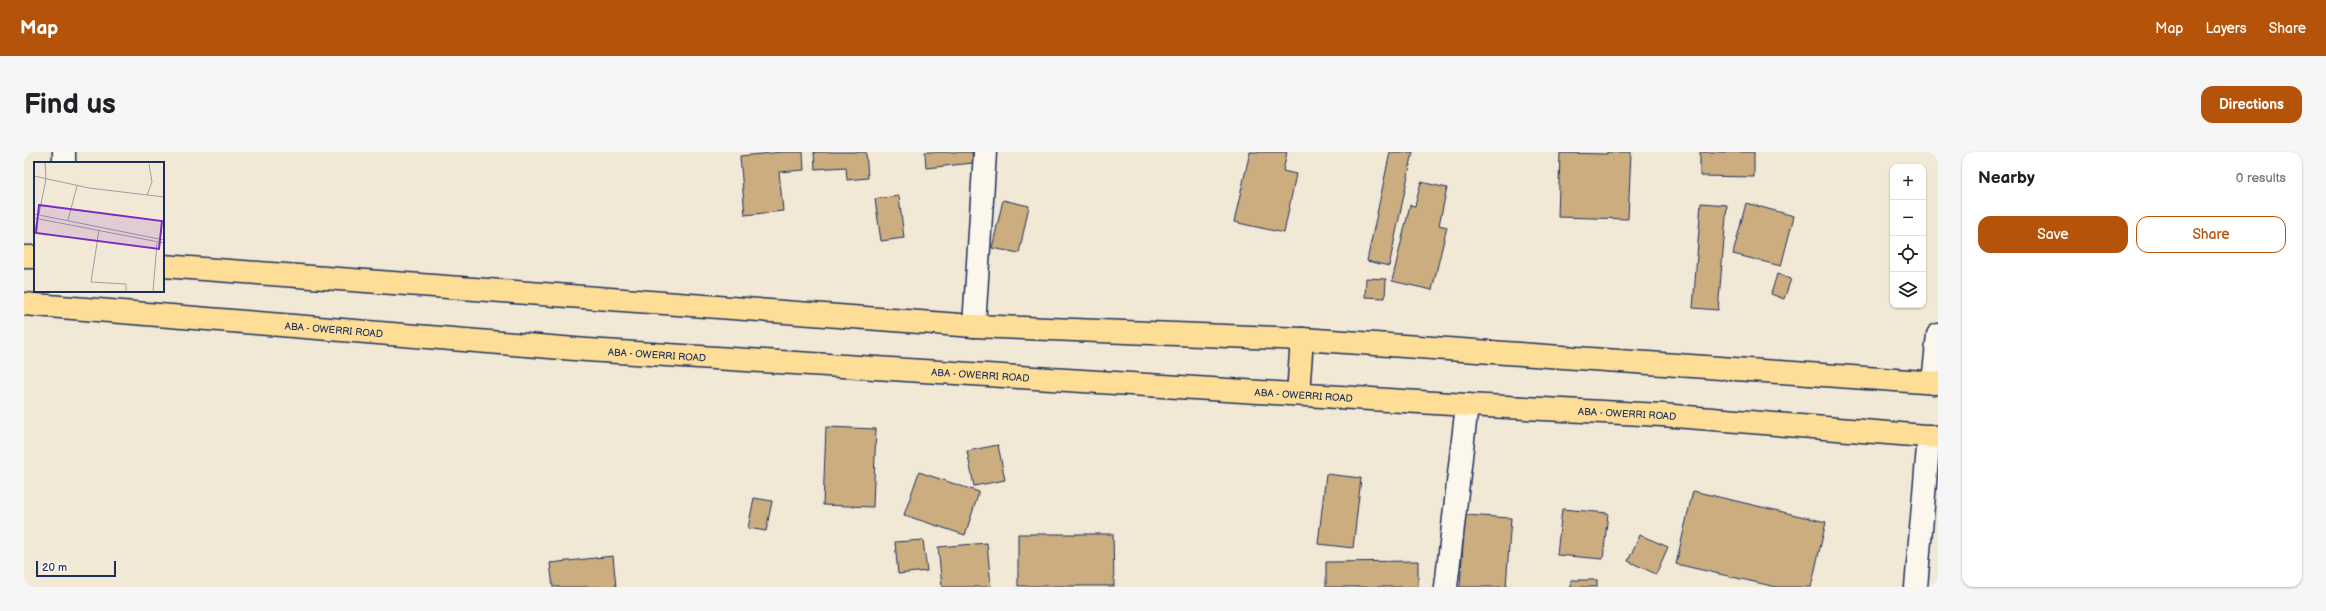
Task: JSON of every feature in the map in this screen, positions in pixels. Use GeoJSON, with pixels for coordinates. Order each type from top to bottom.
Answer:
{"type":"FeatureCollection","features":[{"type":"Feature","properties":{"kind":"highway"},"geometry":{"type":"LineString","coordinates":[[164,266],[974,326],[1302,339],[1936,383]]}},
{"type":"Feature","properties":{"kind":"highway","name":"ABA - OWERRI ROAD"},"geometry":{"type":"LineString","coordinates":[[24,304],[587,350],[1467,405],[1662,415],[1934,437]]}},
{"type":"Feature","properties":{"kind":"highway"},"geometry":{"type":"LineString","coordinates":[[1298,394],[1302,339]]}},
{"type":"Feature","properties":{"kind":"street"},"geometry":{"type":"LineString","coordinates":[[974,326],[984,152]]}},
{"type":"Feature","properties":{"kind":"street"},"geometry":{"type":"LineString","coordinates":[[1936,383],[1938,335]]}},
{"type":"Feature","properties":{"kind":"street"},"geometry":{"type":"LineString","coordinates":[[1446,587],[1467,405]]}},
{"type":"Feature","properties":{"kind":"street"},"geometry":{"type":"LineString","coordinates":[[1916,587],[1934,437]]}},
{"type":"Feature","properties":{"kind":"building"},"geometry":{"type":"Polygon","coordinates":[[[783,152],[803,152],[804,170],[779,172],[783,211],[745,215],[740,156],[783,152]]]}},
{"type":"Feature","properties":{"kind":"building"},"geometry":{"type":"Polygon","coordinates":[[[814,152],[866,152],[868,178],[847,180],[846,167],[815,169],[814,152]]]}},
{"type":"Feature","properties":{"kind":"building"},"geometry":{"type":"Polygon","coordinates":[[[925,152],[972,152],[973,163],[926,168],[925,152]]]}},
{"type":"Feature","properties":{"kind":"building"},"geometry":{"type":"Polygon","coordinates":[[[1250,152],[1287,152],[1283,171],[1296,174],[1284,233],[1234,222],[1250,152]]]}},
{"type":"Feature","properties":{"kind":"building"},"geometry":{"type":"Polygon","coordinates":[[[1390,152],[1413,152],[1389,266],[1367,261],[1390,152]]]}},
{"type":"Feature","properties":{"kind":"building"},"geometry":{"type":"Polygon","coordinates":[[[1607,152],[1631,152],[1628,219],[1558,217],[1560,153],[1607,154],[1607,152]]]}},
{"type":"Feature","properties":{"kind":"building"},"geometry":{"type":"Polygon","coordinates":[[[1700,152],[1754,152],[1754,177],[1700,176],[1700,152]]]}},
{"type":"Feature","properties":{"kind":"building"},"geometry":{"type":"Polygon","coordinates":[[[1421,182],[1447,188],[1439,225],[1447,227],[1432,290],[1392,281],[1410,205],[1415,206],[1421,182]]]}},
{"type":"Feature","properties":{"kind":"building"},"geometry":{"type":"Polygon","coordinates":[[[899,196],[904,238],[881,241],[875,199],[899,196]]]}},
{"type":"Feature","properties":{"kind":"building"},"geometry":{"type":"Polygon","coordinates":[[[1003,200],[1029,206],[1019,253],[992,248],[1003,200]]]}},
{"type":"Feature","properties":{"kind":"building"},"geometry":{"type":"Polygon","coordinates":[[[1701,203],[1727,205],[1718,310],[1693,308],[1701,203]]]}},
{"type":"Feature","properties":{"kind":"building"},"geometry":{"type":"Polygon","coordinates":[[[1746,203],[1794,216],[1781,266],[1733,254],[1746,203]]]}},
{"type":"Feature","properties":{"kind":"building"},"geometry":{"type":"Polygon","coordinates":[[[1777,274],[1791,279],[1784,299],[1771,294],[1777,274]]]}},
{"type":"Feature","properties":{"kind":"building"},"geometry":{"type":"Polygon","coordinates":[[[1366,278],[1386,279],[1385,298],[1365,297],[1366,278]]]}},
{"type":"Feature","properties":{"kind":"building"},"geometry":{"type":"Polygon","coordinates":[[[826,427],[876,429],[873,507],[823,505],[826,427]]]}},
{"type":"Feature","properties":{"kind":"building"},"geometry":{"type":"Polygon","coordinates":[[[998,445],[1005,480],[974,486],[967,451],[998,445]]]}},
{"type":"Feature","properties":{"kind":"building"},"geometry":{"type":"Polygon","coordinates":[[[919,472],[979,492],[965,535],[904,515],[919,472]]]}},
{"type":"Feature","properties":{"kind":"building"},"geometry":{"type":"Polygon","coordinates":[[[1326,474],[1361,478],[1353,548],[1318,544],[1326,474]]]}},
{"type":"Feature","properties":{"kind":"building"},"geometry":{"type":"Polygon","coordinates":[[[1693,491],[1826,522],[1811,587],[1776,587],[1676,564],[1693,491]]]}},
{"type":"Feature","properties":{"kind":"building"},"geometry":{"type":"Polygon","coordinates":[[[754,498],[772,501],[766,531],[748,528],[754,498]]]}},
{"type":"Feature","properties":{"kind":"building"},"geometry":{"type":"Polygon","coordinates":[[[1562,509],[1608,513],[1603,559],[1557,555],[1562,509]]]}},
{"type":"Feature","properties":{"kind":"building"},"geometry":{"type":"Polygon","coordinates":[[[1465,515],[1511,518],[1506,587],[1460,587],[1465,515]]]}},
{"type":"Feature","properties":{"kind":"building"},"geometry":{"type":"Polygon","coordinates":[[[1018,534],[1113,534],[1114,586],[1018,586],[1018,534]]]}},
{"type":"Feature","properties":{"kind":"building"},"geometry":{"type":"Polygon","coordinates":[[[1640,535],[1668,547],[1656,574],[1628,561],[1640,535]]]}},
{"type":"Feature","properties":{"kind":"building"},"geometry":{"type":"Polygon","coordinates":[[[923,540],[927,571],[898,574],[895,542],[923,540]]]}},
{"type":"Feature","properties":{"kind":"building"},"geometry":{"type":"Polygon","coordinates":[[[987,543],[991,587],[942,587],[938,547],[987,543]]]}},
{"type":"Feature","properties":{"kind":"building"},"geometry":{"type":"Polygon","coordinates":[[[613,556],[616,587],[553,587],[550,563],[613,556]]]}},
{"type":"Feature","properties":{"kind":"building"},"geometry":{"type":"Polygon","coordinates":[[[1418,561],[1418,587],[1326,587],[1326,562],[1418,561]]]}},
{"type":"Feature","properties":{"kind":"building"},"geometry":{"type":"Polygon","coordinates":[[[1571,580],[1597,580],[1597,587],[1571,587],[1571,580]]]}}]}
